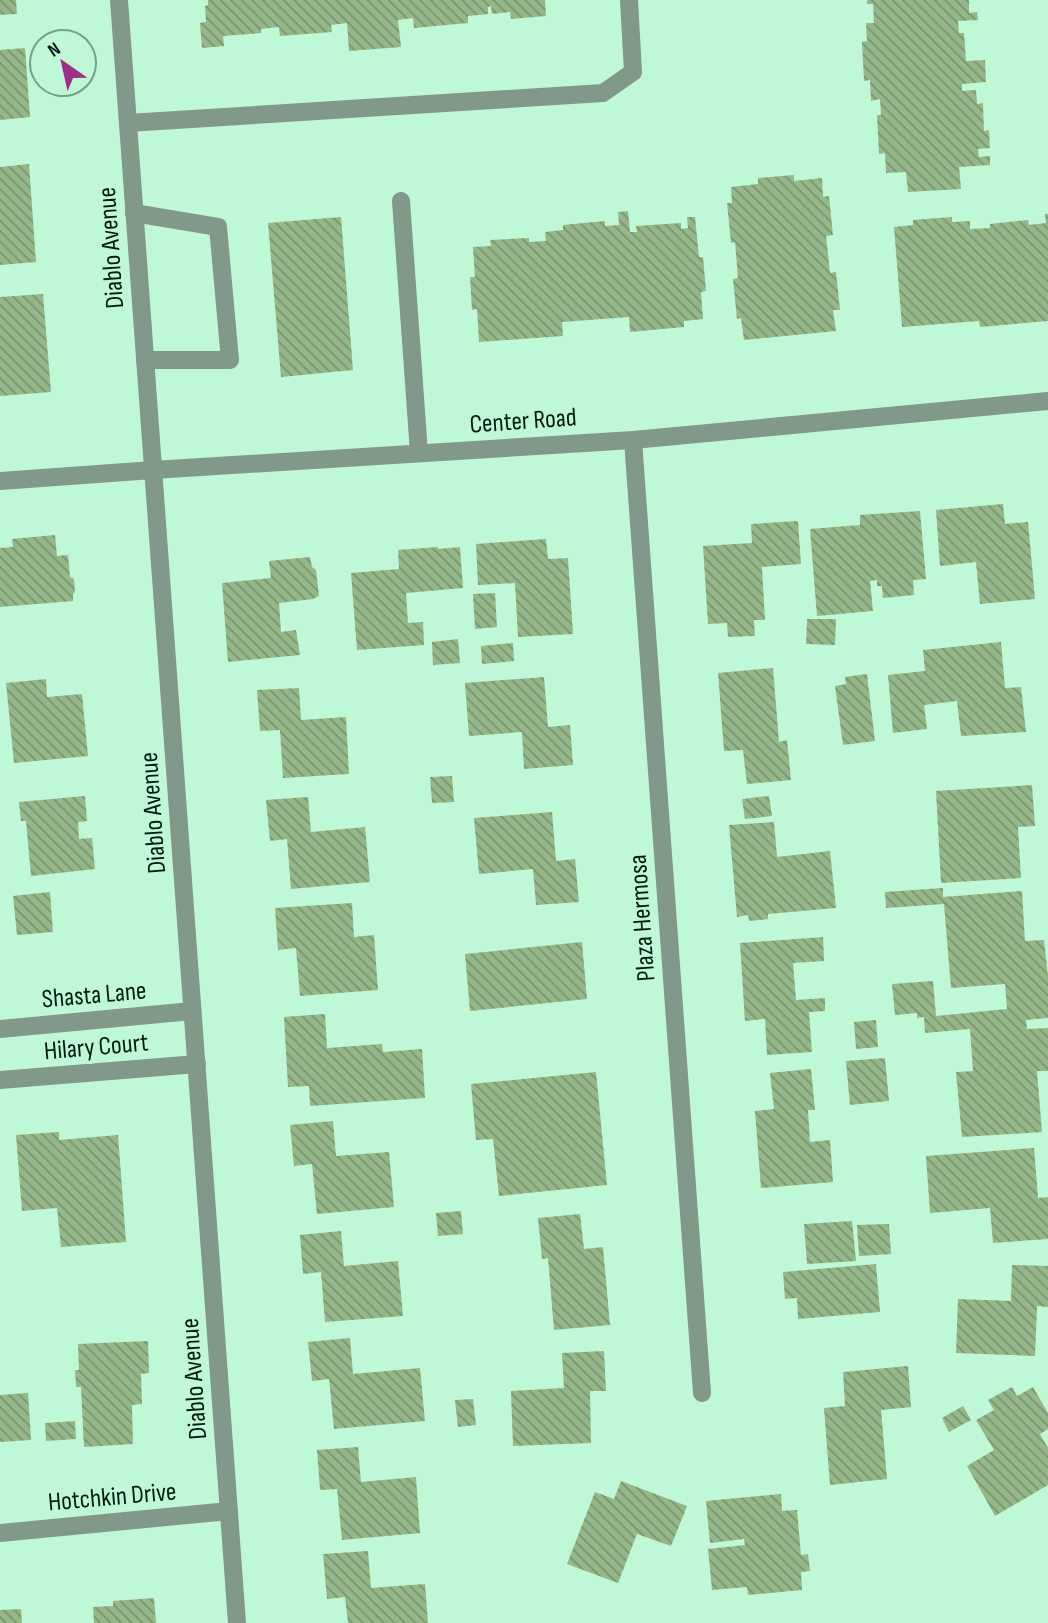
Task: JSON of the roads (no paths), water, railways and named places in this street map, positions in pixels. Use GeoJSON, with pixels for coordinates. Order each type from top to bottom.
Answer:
{"type":"FeatureCollection","features":[{"type":"Feature","properties":{"kind":"street","name":"Diablo Avenue"},"geometry":{"type":"LineString","coordinates":[[118,0],[237,1623]]}},
{"type":"Feature","properties":{"kind":"street"},"geometry":{"type":"LineString","coordinates":[[128,123],[603,93],[634,72],[629,0]]}},
{"type":"Feature","properties":{"kind":"street"},"geometry":{"type":"LineString","coordinates":[[401,201],[419,453]]}},
{"type":"Feature","properties":{"kind":"street"},"geometry":{"type":"LineString","coordinates":[[134,213],[218,228],[230,360],[145,360]]}},
{"type":"Feature","properties":{"kind":"street","name":"Center Road"},"geometry":{"type":"LineString","coordinates":[[0,481],[633,440],[1048,401]]}},
{"type":"Feature","properties":{"kind":"street","name":"Plaza Hermosa"},"geometry":{"type":"LineString","coordinates":[[633,440],[702,1393]]}},
{"type":"Feature","properties":{"kind":"street","name":"Shasta Lane"},"geometry":{"type":"LineString","coordinates":[[0,1029],[192,1011]]}},
{"type":"Feature","properties":{"kind":"street","name":"Hilary Court"},"geometry":{"type":"LineString","coordinates":[[0,1080],[197,1064]]}},
{"type":"Feature","properties":{"kind":"street","name":"Hotchkin Drive"},"geometry":{"type":"LineString","coordinates":[[0,1533],[229,1511]]}}]}
